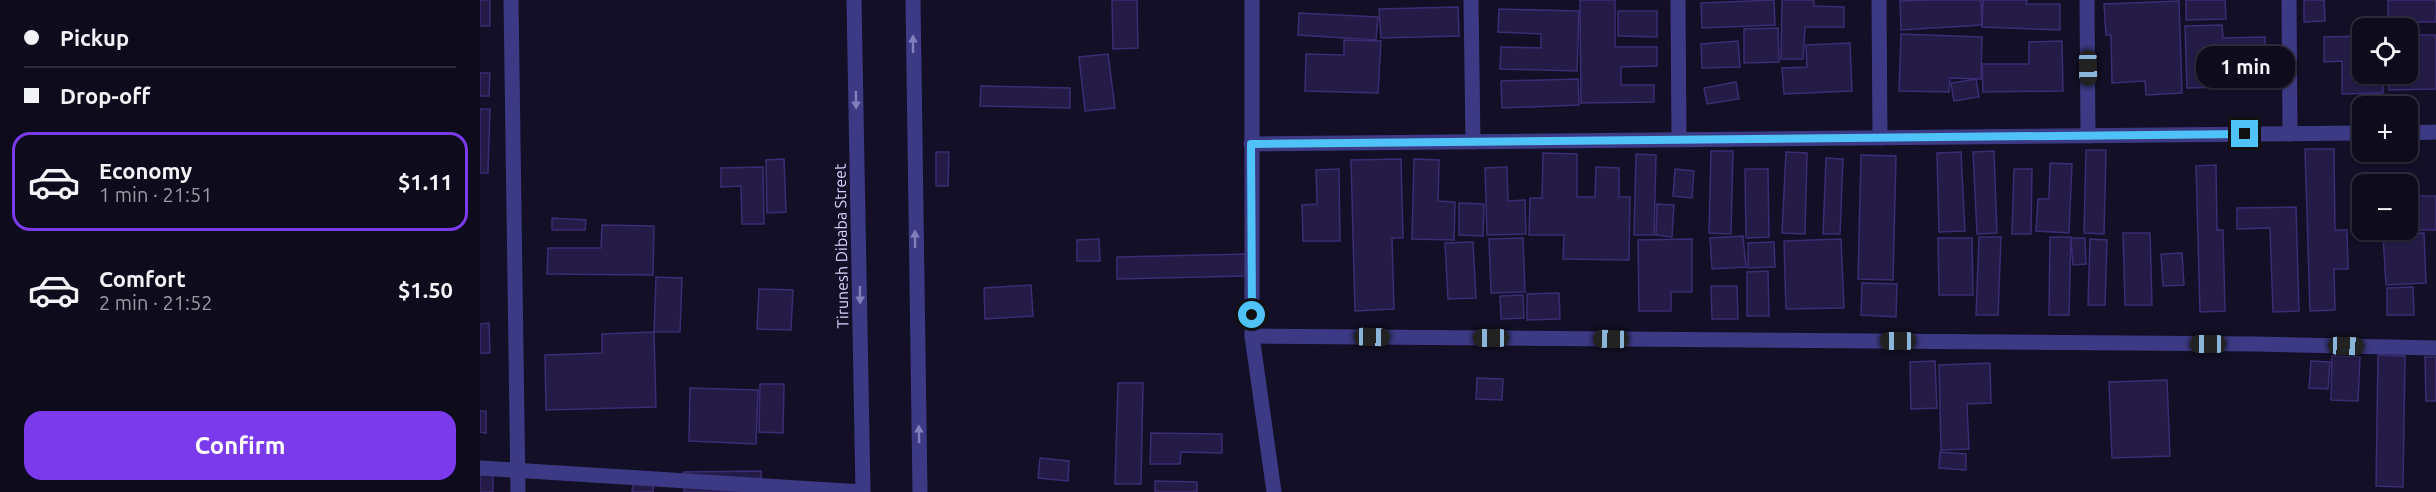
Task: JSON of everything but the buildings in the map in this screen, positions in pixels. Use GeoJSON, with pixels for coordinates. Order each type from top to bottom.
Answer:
{"type":"FeatureCollection","features":[{"type":"Feature","properties":{"kind":"street"},"geometry":{"type":"LineString","coordinates":[[511,0],[518,492]]}},
{"type":"Feature","properties":{"kind":"street","name":"Tirunesh Dibaba Street"},"geometry":{"type":"LineString","coordinates":[[854,0],[863,492]]}},
{"type":"Feature","properties":{"kind":"street"},"geometry":{"type":"LineString","coordinates":[[913,0],[920,492]]}},
{"type":"Feature","properties":{"kind":"street"},"geometry":{"type":"LineString","coordinates":[[1252,0],[1252,336],[1274,492]]}},
{"type":"Feature","properties":{"kind":"street"},"geometry":{"type":"LineString","coordinates":[[1472,0],[1473,142]]}},
{"type":"Feature","properties":{"kind":"street"},"geometry":{"type":"LineString","coordinates":[[1678,0],[1679,140]]}},
{"type":"Feature","properties":{"kind":"street"},"geometry":{"type":"LineString","coordinates":[[1879,0],[1880,138]]}},
{"type":"Feature","properties":{"kind":"street"},"geometry":{"type":"LineString","coordinates":[[2087,0],[2088,136]]}},
{"type":"Feature","properties":{"kind":"street"},"geometry":{"type":"LineString","coordinates":[[2289,0],[2290,134]]}},
{"type":"Feature","properties":{"kind":"street"},"geometry":{"type":"LineString","coordinates":[[2418,133],[2436,132]]}},
{"type":"Feature","properties":{"kind":"street"},"geometry":{"type":"LineString","coordinates":[[1251,144],[2352,133]]}},
{"type":"Feature","properties":{"kind":"street"},"geometry":{"type":"LineString","coordinates":[[1252,336],[2256,344],[2436,348]]}},
{"type":"Feature","properties":{"kind":"street"},"geometry":{"type":"LineString","coordinates":[[480,468],[863,492]]}},
{"type":"Feature","properties":{"kind":"route"},"geometry":{"type":"LineString","coordinates":[[1252,315],[1251,144],[2245,134]]}}]}
